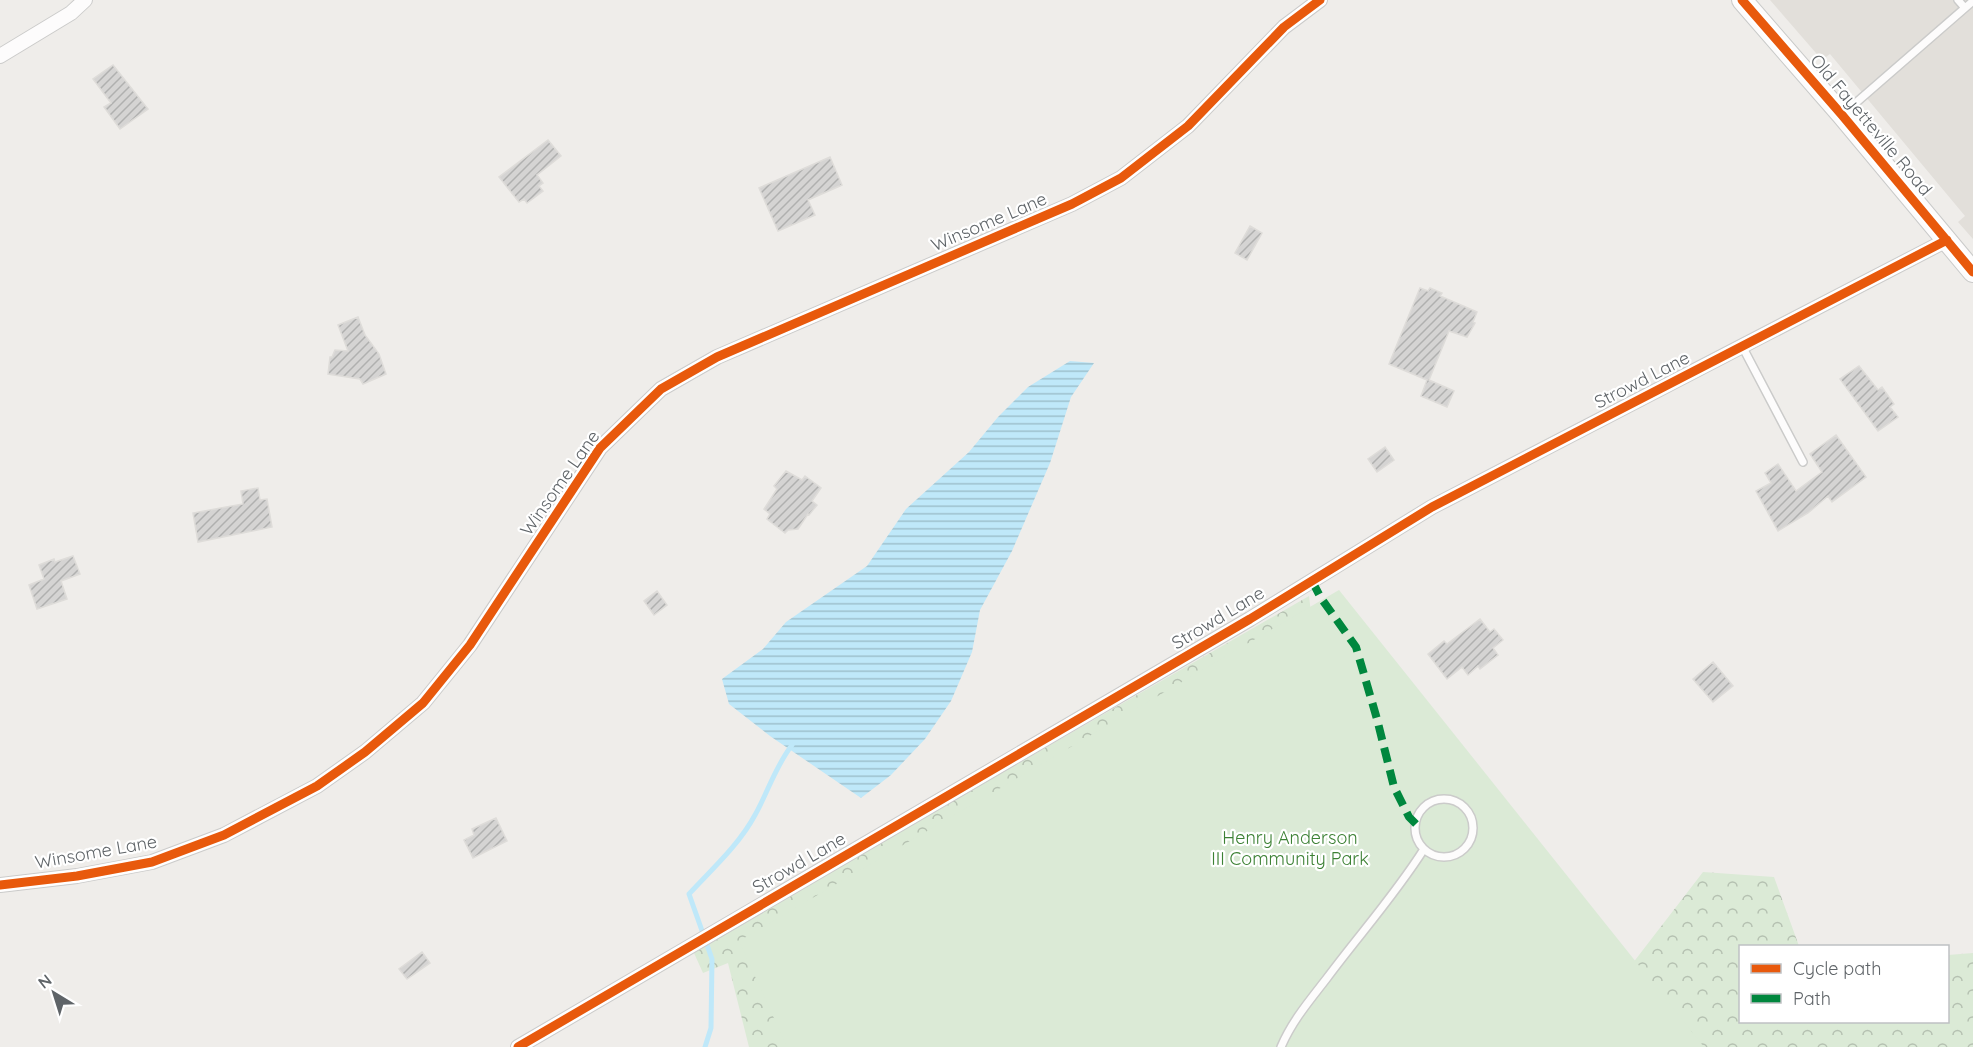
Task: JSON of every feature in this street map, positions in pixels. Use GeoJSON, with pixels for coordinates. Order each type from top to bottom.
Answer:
{"type":"FeatureCollection","features":[{"type":"Feature","properties":{"kind":"street"},"geometry":{"type":"LineString","coordinates":[[0,56],[71,13],[85,0]]}},
{"type":"Feature","properties":{"kind":"street","name":"Winsome Lane"},"geometry":{"type":"LineString","coordinates":[[0,885],[77,876],[152,862],[224,835],[317,786],[365,752],[423,703],[470,645],[600,448],[661,388],[717,357],[1072,204],[1121,178],[1188,126],[1284,27],[1320,0]]}},
{"type":"Feature","properties":{"kind":"street","name":"Old Fayetteville Road"},"geometry":{"type":"LineString","coordinates":[[1742,0],[1973,272]]}},
{"type":"Feature","properties":{"kind":"street","name":"Strowd Lane"},"geometry":{"type":"LineString","coordinates":[[518,1047],[1250,619],[1432,507],[1947,240]]}},
{"type":"Feature","properties":{"kind":"lane"},"geometry":{"type":"LineString","coordinates":[[1958,0],[1965,8]]}},
{"type":"Feature","properties":{"kind":"lane"},"geometry":{"type":"LineString","coordinates":[[1842,115],[1973,1]]}},
{"type":"Feature","properties":{"kind":"lane"},"geometry":{"type":"LineString","coordinates":[[1742,346],[1803,462]]}},
{"type":"Feature","properties":{"kind":"lane"},"geometry":{"type":"LineString","coordinates":[[1442,799],[1452,800],[1469,813],[1473,823],[1473,832],[1470,841],[1461,852],[1452,856],[1434,855],[1424,849],[1416,834],[1416,824],[1425,807],[1442,799]]}},
{"type":"Feature","properties":{"kind":"lane"},"geometry":{"type":"LineString","coordinates":[[1281,1047],[1290,1027],[1405,879],[1424,849]]}},
{"type":"Feature","properties":{"kind":"shaded area"},"geometry":{"type":"Polygon","coordinates":[[[1770,0],[1973,0],[1973,239],[1958,222],[1965,216],[1830,54],[1822,60],[1770,0]]]}},
{"type":"Feature","properties":{"kind":"green space","name":"Henry Anderson III Community Park"},"geometry":{"type":"Polygon","coordinates":[[[1339,590],[1704,1047],[787,1047],[739,941],[1339,590]]]}},
{"type":"Feature","properties":{"kind":"green space"},"geometry":{"type":"Polygon","coordinates":[[[1309,596],[1312,621],[808,1047],[749,1047],[728,963],[703,973],[694,953],[720,935],[1309,596]]]}},
{"type":"Feature","properties":{"kind":"green space"},"geometry":{"type":"Polygon","coordinates":[[[1703,872],[1774,877],[1799,945],[1739,945],[1739,1023],[1949,1023],[1949,955],[1973,953],[1973,1047],[1653,1047],[1629,968],[1703,872]]]}},
{"type":"Feature","properties":{"kind":"water"},"geometry":{"type":"Polygon","coordinates":[[[1070,361],[1094,363],[1071,397],[1050,463],[1012,551],[980,610],[972,652],[951,701],[925,739],[891,775],[861,798],[770,736],[729,704],[722,679],[763,649],[786,622],[867,566],[906,509],[969,452],[998,417],[1028,387],[1070,361]]]}},
{"type":"Feature","properties":{"kind":"building"},"geometry":{"type":"Polygon","coordinates":[[[113,65],[148,109],[120,129],[104,107],[111,103],[93,79],[113,65]]]}},
{"type":"Feature","properties":{"kind":"building"},"geometry":{"type":"Polygon","coordinates":[[[548,140],[561,156],[537,175],[543,183],[539,186],[543,191],[527,203],[524,199],[519,202],[499,177],[548,140]]]}},
{"type":"Feature","properties":{"kind":"building"},"geometry":{"type":"Polygon","coordinates":[[[830,157],[842,185],[808,200],[815,215],[778,231],[759,188],[830,157]]]}},
{"type":"Feature","properties":{"kind":"building"},"geometry":{"type":"Polygon","coordinates":[[[1250,226],[1262,233],[1247,260],[1235,253],[1250,226]]]}},
{"type":"Feature","properties":{"kind":"building"},"geometry":{"type":"Polygon","coordinates":[[[1420,288],[1428,291],[1430,288],[1442,293],[1440,296],[1477,312],[1473,322],[1475,323],[1467,337],[1449,331],[1429,380],[1454,391],[1447,407],[1421,396],[1427,380],[1389,364],[1420,288]]]}},
{"type":"Feature","properties":{"kind":"building"},"geometry":{"type":"Polygon","coordinates":[[[358,317],[365,335],[379,354],[386,374],[363,384],[360,379],[328,374],[330,357],[335,350],[348,351],[338,325],[358,317]]]}},
{"type":"Feature","properties":{"kind":"building"},"geometry":{"type":"Polygon","coordinates":[[[1859,366],[1878,390],[1882,387],[1894,404],[1890,407],[1898,417],[1878,431],[1840,379],[1859,366]]]}},
{"type":"Feature","properties":{"kind":"building"},"geometry":{"type":"Polygon","coordinates":[[[1836,435],[1866,477],[1832,502],[1828,496],[1808,513],[1778,531],[1756,491],[1771,483],[1765,473],[1778,464],[1796,491],[1822,472],[1810,454],[1836,435]]]}},
{"type":"Feature","properties":{"kind":"building"},"geometry":{"type":"Polygon","coordinates":[[[1385,447],[1394,460],[1377,472],[1368,459],[1385,447]]]}},
{"type":"Feature","properties":{"kind":"building"},"geometry":{"type":"Polygon","coordinates":[[[786,471],[802,480],[805,476],[821,488],[812,501],[817,505],[798,529],[788,530],[785,533],[767,519],[770,514],[764,509],[777,489],[774,486],[786,471]]]}},
{"type":"Feature","properties":{"kind":"building"},"geometry":{"type":"Polygon","coordinates":[[[258,488],[260,500],[267,499],[272,527],[198,542],[193,513],[243,504],[241,491],[258,488]]]}},
{"type":"Feature","properties":{"kind":"building"},"geometry":{"type":"Polygon","coordinates":[[[73,556],[80,574],[61,581],[67,599],[37,609],[29,585],[44,579],[39,565],[54,559],[55,562],[73,556]]]}},
{"type":"Feature","properties":{"kind":"building"},"geometry":{"type":"Polygon","coordinates":[[[657,591],[667,605],[654,615],[644,601],[657,591]]]}},
{"type":"Feature","properties":{"kind":"building"},"geometry":{"type":"Polygon","coordinates":[[[1480,619],[1490,632],[1494,629],[1503,640],[1493,648],[1498,655],[1480,669],[1478,666],[1468,675],[1462,667],[1447,679],[1428,654],[1444,641],[1447,644],[1480,619]]]}},
{"type":"Feature","properties":{"kind":"building"},"geometry":{"type":"Polygon","coordinates":[[[1713,662],[1733,686],[1713,702],[1693,679],[1713,662]]]}},
{"type":"Feature","properties":{"kind":"building"},"geometry":{"type":"Polygon","coordinates":[[[496,818],[507,841],[473,858],[464,840],[474,835],[472,829],[496,818]]]}},
{"type":"Feature","properties":{"kind":"building"},"geometry":{"type":"Polygon","coordinates":[[[422,952],[430,963],[407,979],[399,969],[422,952]]]}},
{"type":"Feature","properties":{"kind":"waterway"},"geometry":{"type":"LineString","coordinates":[[705,1047],[711,1028],[712,959],[689,894],[741,837],[792,745]]}},
{"type":"Feature","properties":{"kind":"marked path"},"geometry":{"type":"LineString","coordinates":[[1312,581],[1321,598],[1356,647],[1394,787],[1409,817],[1416,824]]}},
{"type":"Feature","properties":{"kind":"cycle path"},"geometry":{"type":"LineString","coordinates":[[0,885],[77,876],[152,862],[224,835],[317,786],[365,752],[423,703],[470,645],[600,448],[661,389],[717,357],[1072,204],[1121,178],[1188,126],[1284,27],[1320,0]]}},
{"type":"Feature","properties":{"kind":"cycle path"},"geometry":{"type":"LineString","coordinates":[[1742,0],[1973,272]]}},
{"type":"Feature","properties":{"kind":"cycle path"},"geometry":{"type":"LineString","coordinates":[[518,1047],[1250,619],[1432,507],[1947,240]]}}]}
